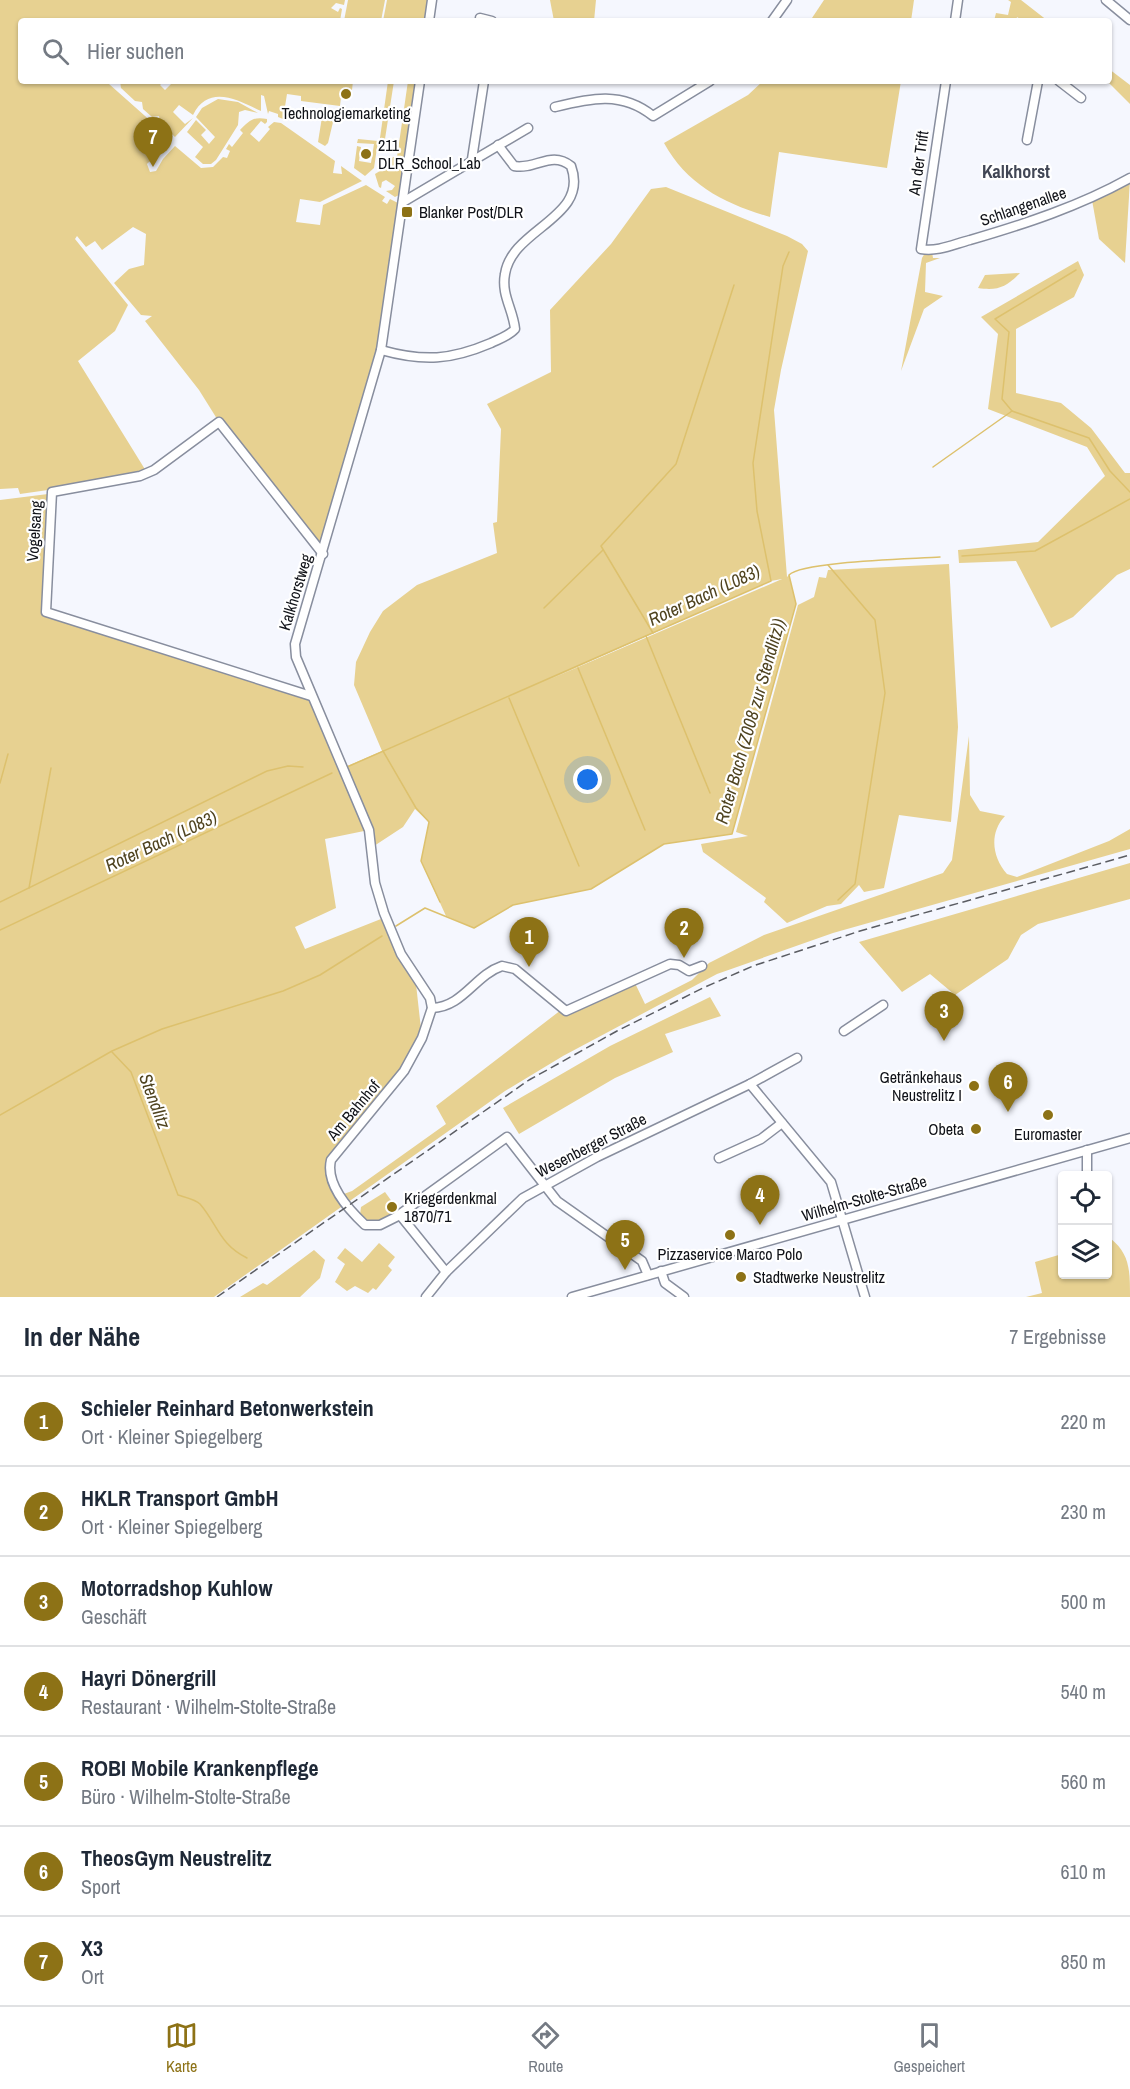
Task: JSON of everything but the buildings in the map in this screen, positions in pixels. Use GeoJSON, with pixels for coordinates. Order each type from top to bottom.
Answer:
{"type":"FeatureCollection","features":[{"type":"Feature","properties":{"kind":"street"},"geometry":{"type":"LineString","coordinates":[[429,18],[432,0]]}},
{"type":"Feature","properties":{"kind":"street"},"geometry":{"type":"LineString","coordinates":[[774,18],[787,0]]}},
{"type":"Feature","properties":{"kind":"street"},"geometry":{"type":"LineString","coordinates":[[955,18],[958,0]]}},
{"type":"Feature","properties":{"kind":"street"},"geometry":{"type":"LineString","coordinates":[[1106,0],[1130,20]]}},
{"type":"Feature","properties":{"kind":"street","name":"Kalkhorstweg"},"geometry":{"type":"LineString","coordinates":[[420,84],[381,350],[295,644],[296,657],[311,696],[369,830],[375,883],[384,913],[401,954],[430,998],[432,1008]]}},
{"type":"Feature","properties":{"kind":"street"},"geometry":{"type":"LineString","coordinates":[[472,159],[484,84]]}},
{"type":"Feature","properties":{"kind":"street"},"geometry":{"type":"LineString","coordinates":[[555,107],[594,98],[619,98],[630,101],[653,116],[705,84]]}},
{"type":"Feature","properties":{"kind":"street","name":"An der Trift"},"geometry":{"type":"LineString","coordinates":[[921,249],[946,84]]}},
{"type":"Feature","properties":{"kind":"street"},"geometry":{"type":"LineString","coordinates":[[1027,140],[1037,84]]}},
{"type":"Feature","properties":{"kind":"street"},"geometry":{"type":"LineString","coordinates":[[1063,84],[1080,98]]}},
{"type":"Feature","properties":{"kind":"street"},"geometry":{"type":"LineString","coordinates":[[403,202],[472,159],[528,128]]}},
{"type":"Feature","properties":{"kind":"street"},"geometry":{"type":"LineString","coordinates":[[381,350],[430,357],[451,357],[502,338],[515,329],[504,290],[508,264],[520,245],[570,201],[575,176],[572,166],[557,159],[548,158],[528,166],[514,166],[498,145]]}},
{"type":"Feature","properties":{"kind":"street","name":"Schlangenallee"},"geometry":{"type":"LineString","coordinates":[[921,249],[934,250],[1007,229],[1090,199],[1130,178]]}},
{"type":"Feature","properties":{"kind":"street","name":"Vogelsang"},"geometry":{"type":"LineString","coordinates":[[311,696],[46,612],[52,492],[140,476],[154,470],[219,423],[323,554]]}},
{"type":"Feature","properties":{"kind":"street"},"geometry":{"type":"LineString","coordinates":[[432,1008],[453,1004],[502,966],[515,969],[561,1010],[566,1011],[670,964],[680,965],[689,971],[702,966]]}},
{"type":"Feature","properties":{"kind":"street"},"geometry":{"type":"LineString","coordinates":[[844,1031],[883,1005]]}},
{"type":"Feature","properties":{"kind":"street","name":"Am Bahnhof"},"geometry":{"type":"LineString","coordinates":[[400,1215],[380,1225],[365,1225],[348,1207],[332,1183],[329,1168],[331,1160],[411,1060],[422,1038],[432,1008]]}},
{"type":"Feature","properties":{"kind":"street","name":"Wesenberger Straße"},"geometry":{"type":"LineString","coordinates":[[426,1297],[446,1272],[523,1198],[544,1185],[797,1058]]}},
{"type":"Feature","properties":{"kind":"street"},"geometry":{"type":"LineString","coordinates":[[750,1083],[831,1182],[865,1297]]}},
{"type":"Feature","properties":{"kind":"street"},"geometry":{"type":"LineString","coordinates":[[719,1158],[761,1139],[782,1123]]}},
{"type":"Feature","properties":{"kind":"street"},"geometry":{"type":"LineString","coordinates":[[446,1272],[400,1215],[507,1137],[557,1201],[642,1262],[648,1275]]}},
{"type":"Feature","properties":{"kind":"street","name":"Wilhelm-Stolte-Straße"},"geometry":{"type":"LineString","coordinates":[[572,1297],[1130,1138]]}},
{"type":"Feature","properties":{"kind":"street"},"geometry":{"type":"LineString","coordinates":[[1087,1150],[1087,1171]]}},
{"type":"Feature","properties":{"kind":"street"},"geometry":{"type":"LineString","coordinates":[[662,1271],[665,1283],[684,1297]]}},
{"type":"Feature","properties":{"kind":"shaded area"},"geometry":{"type":"Polygon","coordinates":[[[0,0],[345,0],[344,5],[336,3],[331,8],[338,12],[340,8],[342,9],[340,18],[18,18],[18,84],[109,84],[171,139],[165,151],[147,164],[150,172],[156,171],[175,146],[201,168],[213,167],[223,157],[227,158],[230,151],[226,149],[229,144],[232,147],[243,133],[240,130],[243,127],[252,120],[262,118],[267,119],[267,122],[265,124],[261,121],[250,134],[259,142],[270,129],[268,127],[274,122],[281,123],[335,161],[333,173],[342,174],[341,166],[362,181],[320,202],[300,199],[296,222],[320,225],[323,205],[366,185],[385,197],[382,201],[387,204],[390,199],[398,203],[381,350],[323,554],[219,422],[199,390],[145,321],[152,316],[141,315],[114,283],[129,269],[144,265],[146,234],[133,227],[102,250],[95,241],[86,247],[77,236],[75,239],[128,305],[115,331],[78,361],[146,471],[83,485],[20,494],[18,488],[0,489],[0,0]]]}},
{"type":"Feature","properties":{"kind":"shaded area"},"geometry":{"type":"Polygon","coordinates":[[[348,0],[385,0],[382,18],[345,18],[348,0]]]}},
{"type":"Feature","properties":{"kind":"shaded area"},"geometry":{"type":"Polygon","coordinates":[[[387,0],[429,0],[426,18],[384,18],[387,0]]]}},
{"type":"Feature","properties":{"kind":"shaded area"},"geometry":{"type":"Polygon","coordinates":[[[550,0],[596,0],[594,18],[553,18],[550,0]]]}},
{"type":"Feature","properties":{"kind":"shaded area"},"geometry":{"type":"Polygon","coordinates":[[[824,0],[914,0],[911,18],[812,18],[824,0]]]}},
{"type":"Feature","properties":{"kind":"shaded area"},"geometry":{"type":"Polygon","coordinates":[[[1008,0],[1021,0],[1044,18],[995,18],[996,13],[1008,15],[1011,2],[1008,0]]]}},
{"type":"Feature","properties":{"kind":"shaded area"},"geometry":{"type":"Polygon","coordinates":[[[1112,71],[1130,85],[1130,104],[1110,84],[1112,84],[1112,71]]]}},
{"type":"Feature","properties":{"kind":"shaded area"},"geometry":{"type":"Polygon","coordinates":[[[120,84],[161,84],[165,90],[171,84],[353,84],[352,90],[342,89],[340,106],[301,101],[301,96],[287,94],[283,119],[278,117],[278,114],[269,111],[268,114],[264,96],[261,95],[261,111],[225,97],[207,99],[193,115],[179,105],[173,112],[185,124],[193,118],[175,137],[160,123],[159,116],[152,117],[143,109],[142,102],[135,101],[121,88],[120,84]]]}},
{"type":"Feature","properties":{"kind":"shaded area"},"geometry":{"type":"Polygon","coordinates":[[[388,84],[394,84],[385,139],[380,138],[388,84]]]}},
{"type":"Feature","properties":{"kind":"shaded area"},"geometry":{"type":"Polygon","coordinates":[[[408,84],[417,84],[399,195],[395,197],[386,191],[392,190],[395,186],[386,180],[382,182],[381,188],[379,187],[375,174],[388,166],[393,157],[397,157],[408,84]]]}},
{"type":"Feature","properties":{"kind":"shaded area"},"geometry":{"type":"Polygon","coordinates":[[[760,84],[901,84],[887,168],[779,152],[770,217],[723,199],[709,191],[684,170],[664,143],[748,95],[760,84]]]}},
{"type":"Feature","properties":{"kind":"shaded area"},"geometry":{"type":"Polygon","coordinates":[[[218,99],[238,102],[258,113],[245,110],[239,112],[238,125],[216,160],[211,164],[203,164],[195,157],[203,147],[187,132],[196,120],[206,130],[201,135],[209,144],[215,137],[196,117],[202,108],[218,99]]]}},
{"type":"Feature","properties":{"kind":"shaded area"},"geometry":{"type":"Polygon","coordinates":[[[322,117],[334,118],[328,143],[325,146],[318,142],[322,117]]]}},
{"type":"Feature","properties":{"kind":"shaded area"},"geometry":{"type":"Polygon","coordinates":[[[358,139],[378,141],[374,168],[365,176],[354,168],[357,146],[361,147],[359,161],[371,163],[374,144],[357,143],[358,139]]]}},
{"type":"Feature","properties":{"kind":"shaded area"},"geometry":{"type":"Polygon","coordinates":[[[1130,180],[1125,263],[1099,239],[1092,200],[1130,180]]]}},
{"type":"Feature","properties":{"kind":"shaded area"},"geometry":{"type":"Polygon","coordinates":[[[666,187],[787,236],[802,244],[808,251],[774,410],[787,577],[789,575],[796,604],[732,834],[664,844],[591,889],[513,905],[474,928],[446,916],[421,861],[429,822],[415,809],[403,827],[374,846],[372,824],[345,767],[382,751],[354,685],[356,662],[383,611],[417,585],[497,553],[493,523],[497,522],[501,429],[487,404],[551,372],[550,310],[611,244],[651,189],[666,187]],[[782,579],[771,581],[548,680],[782,579]]]}},
{"type":"Feature","properties":{"kind":"shaded area"},"geometry":{"type":"Polygon","coordinates":[[[932,252],[933,258],[940,258],[926,263],[925,292],[943,296],[924,309],[901,371],[922,258],[925,253],[932,252]]]}},
{"type":"Feature","properties":{"kind":"shaded area"},"geometry":{"type":"Polygon","coordinates":[[[1078,261],[1084,275],[1074,297],[1016,329],[1016,393],[1061,403],[1091,428],[1125,473],[1130,473],[1130,569],[1117,575],[1073,617],[1051,628],[1016,561],[959,563],[958,550],[1038,542],[1105,476],[1087,447],[988,409],[998,334],[981,317],[1078,261]]]}},
{"type":"Feature","properties":{"kind":"shaded area"},"geometry":{"type":"Polygon","coordinates":[[[1020,273],[1001,287],[978,288],[985,275],[1020,273]]]}},
{"type":"Feature","properties":{"kind":"shaded area"},"geometry":{"type":"Polygon","coordinates":[[[48,494],[43,616],[311,696],[369,830],[325,839],[336,908],[295,927],[305,949],[386,917],[415,975],[422,1038],[417,1049],[329,1168],[341,1195],[352,1191],[446,1124],[436,1106],[561,1010],[633,979],[645,1004],[692,980],[709,963],[764,935],[943,873],[952,860],[969,736],[970,795],[980,811],[1005,816],[996,830],[994,845],[998,860],[1007,874],[1017,877],[1109,841],[1130,829],[1130,849],[833,933],[717,974],[563,1056],[505,1091],[214,1297],[0,1297],[0,500],[48,494]]]}},
{"type":"Feature","properties":{"kind":"shaded area"},"geometry":{"type":"Polygon","coordinates":[[[949,564],[958,727],[951,822],[899,815],[884,888],[864,892],[859,885],[841,904],[827,906],[787,923],[764,902],[766,898],[703,852],[701,844],[748,836],[736,832],[798,605],[814,597],[819,577],[826,578],[828,570],[949,564]]]}},
{"type":"Feature","properties":{"kind":"shaded area"},"geometry":{"type":"Polygon","coordinates":[[[1130,863],[1130,899],[1038,924],[1021,935],[1008,959],[955,995],[930,974],[902,992],[859,942],[1130,863]]]}},
{"type":"Feature","properties":{"kind":"shaded area"},"geometry":{"type":"Polygon","coordinates":[[[710,997],[721,1016],[665,1034],[673,1052],[615,1078],[519,1134],[503,1108],[610,1046],[710,997]]]}},
{"type":"Feature","properties":{"kind":"shaded area"},"geometry":{"type":"Polygon","coordinates":[[[385,1192],[398,1210],[380,1222],[365,1220],[360,1215],[361,1207],[385,1192]]]}},
{"type":"Feature","properties":{"kind":"shaded area"},"geometry":{"type":"Polygon","coordinates":[[[1112,1240],[1122,1250],[1128,1263],[1130,1297],[1026,1297],[1042,1293],[1035,1262],[1058,1255],[1058,1279],[1112,1279],[1112,1240]]]}},
{"type":"Feature","properties":{"kind":"shaded area"},"geometry":{"type":"Polygon","coordinates":[[[379,1243],[395,1257],[388,1266],[392,1270],[376,1290],[373,1288],[368,1293],[355,1286],[347,1291],[335,1282],[345,1264],[337,1258],[345,1248],[362,1262],[379,1243]]]}},
{"type":"Feature","properties":{"kind":"shaded area"},"geometry":{"type":"Polygon","coordinates":[[[314,1250],[325,1260],[320,1278],[300,1297],[240,1297],[263,1283],[267,1285],[314,1250]]]}},
{"type":"Feature","properties":{"kind":"waterway","name":"Roter Bach (L083)"},"geometry":{"type":"LineString","coordinates":[[347,767],[771,581],[757,511],[753,463],[783,266],[789,252]]}},
{"type":"Feature","properties":{"kind":"waterway"},"geometry":{"type":"LineString","coordinates":[[1012,411],[1002,399],[1009,332],[995,319],[1076,270]]}},
{"type":"Feature","properties":{"kind":"waterway"},"geometry":{"type":"LineString","coordinates":[[653,633],[601,546],[676,464],[734,285]]}},
{"type":"Feature","properties":{"kind":"waterway"},"geometry":{"type":"LineString","coordinates":[[933,467],[1012,411],[1089,438],[1110,471],[1130,492]]}},
{"type":"Feature","properties":{"kind":"waterway"},"geometry":{"type":"LineString","coordinates":[[962,556],[1035,551],[1130,499]]}},
{"type":"Feature","properties":{"kind":"waterway"},"geometry":{"type":"LineString","coordinates":[[544,608],[603,550]]}},
{"type":"Feature","properties":{"kind":"waterway","name":"Roter Bach (Z008 zur Stendlitz))"},"geometry":{"type":"LineString","coordinates":[[396,926],[425,908],[474,928],[513,905],[591,889],[664,844],[732,834],[796,604],[789,575],[798,570],[836,564],[940,557]]}},
{"type":"Feature","properties":{"kind":"waterway"},"geometry":{"type":"LineString","coordinates":[[828,565],[875,620],[885,693],[855,884],[838,900]]}},
{"type":"Feature","properties":{"kind":"waterway"},"geometry":{"type":"LineString","coordinates":[[646,636],[710,793]]}},
{"type":"Feature","properties":{"kind":"waterway"},"geometry":{"type":"LineString","coordinates":[[578,668],[645,830]]}},
{"type":"Feature","properties":{"kind":"waterway"},"geometry":{"type":"LineString","coordinates":[[509,698],[579,866]]}},
{"type":"Feature","properties":{"kind":"waterway"},"geometry":{"type":"LineString","coordinates":[[383,751],[416,808],[429,822],[421,861],[440,902]]}},
{"type":"Feature","properties":{"kind":"waterway"},"geometry":{"type":"LineString","coordinates":[[0,783],[8,754]]}},
{"type":"Feature","properties":{"kind":"waterway"},"geometry":{"type":"LineString","coordinates":[[0,902],[267,771],[288,766],[303,767]]}},
{"type":"Feature","properties":{"kind":"waterway"},"geometry":{"type":"LineString","coordinates":[[29,888],[51,768]]}},
{"type":"Feature","properties":{"kind":"waterway","name":"Roter Bach (L083)"},"geometry":{"type":"LineString","coordinates":[[0,930],[332,773]]}},
{"type":"Feature","properties":{"kind":"waterway"},"geometry":{"type":"LineString","coordinates":[[0,1115],[112,1051],[162,1029],[283,991],[320,975],[382,936]]}},
{"type":"Feature","properties":{"kind":"waterway","name":"Stendlitz"},"geometry":{"type":"LineString","coordinates":[[112,1052],[131,1072],[178,1195],[200,1204],[230,1247],[247,1258]]}},
{"type":"Feature","properties":{"kind":"railway"},"geometry":{"type":"LineString","coordinates":[[217,1297],[529,1080],[617,1031],[703,988],[753,966],[860,931],[1130,855]]}},
{"type":"Feature","properties":{"kind":"place","name":"Technologiemarketing"},"geometry":{"type":"Point","coordinates":[346,94]}},
{"type":"Feature","properties":{"kind":"place","name":"211 DLR_School_Lab"},"geometry":{"type":"Point","coordinates":[366,154]}},
{"type":"Feature","properties":{"kind":"place","name":"X3"},"geometry":{"type":"Point","coordinates":[153,167]}},
{"type":"Feature","properties":{"kind":"place","name":"Blanker Post/DLR"},"geometry":{"type":"Point","coordinates":[407,212]}},
{"type":"Feature","properties":{"kind":"place","name":"HKLR Transport GmbH"},"geometry":{"type":"Point","coordinates":[684,958]}},
{"type":"Feature","properties":{"kind":"place","name":"Schieler Reinhard Betonwerkstein"},"geometry":{"type":"Point","coordinates":[529,967]}},
{"type":"Feature","properties":{"kind":"place","name":"Motorradshop Kuhlow"},"geometry":{"type":"Point","coordinates":[944,1041]}},
{"type":"Feature","properties":{"kind":"place","name":"Getränkehaus Neustrelitz I"},"geometry":{"type":"Point","coordinates":[974,1086]}},
{"type":"Feature","properties":{"kind":"place","name":"TheosGym Neustrelitz"},"geometry":{"type":"Point","coordinates":[1008,1112]}},
{"type":"Feature","properties":{"kind":"place","name":"Euromaster"},"geometry":{"type":"Point","coordinates":[1048,1115]}},
{"type":"Feature","properties":{"kind":"place","name":"Obeta"},"geometry":{"type":"Point","coordinates":[976,1129]}},
{"type":"Feature","properties":{"kind":"place","name":"Kriegerdenkmal 1870/71"},"geometry":{"type":"Point","coordinates":[392,1207]}},
{"type":"Feature","properties":{"kind":"place","name":"Hayri Dönergrill"},"geometry":{"type":"Point","coordinates":[760,1225]}},
{"type":"Feature","properties":{"kind":"place","name":"Pizzaservice Marco Polo"},"geometry":{"type":"Point","coordinates":[730,1235]}},
{"type":"Feature","properties":{"kind":"place","name":"ROBI Mobile Krankenpflege"},"geometry":{"type":"Point","coordinates":[625,1270]}},
{"type":"Feature","properties":{"kind":"place","name":"Stadtwerke Neustrelitz"},"geometry":{"type":"Point","coordinates":[741,1277]}},
{"type":"Feature","properties":{"kind":"district","name":"Kalkhorst"},"geometry":{"type":"Point","coordinates":[1016,171]}}]}
